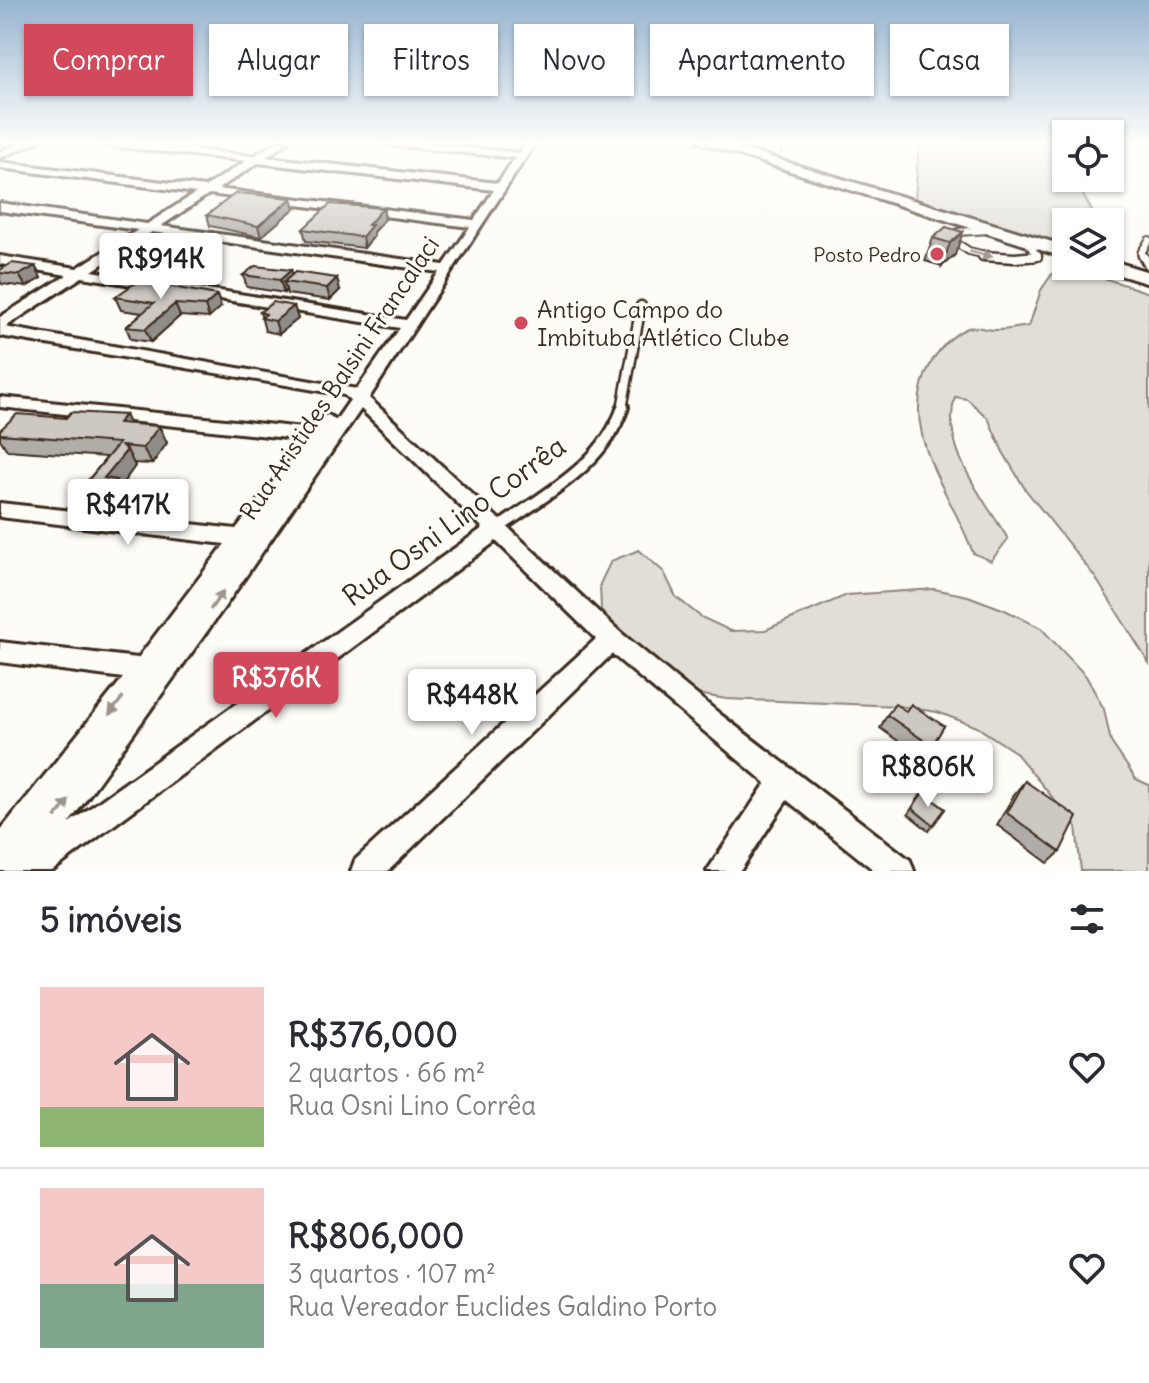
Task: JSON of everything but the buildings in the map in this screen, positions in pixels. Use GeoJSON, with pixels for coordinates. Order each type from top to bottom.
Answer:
{"type":"FeatureCollection","features":[{"type":"Feature","properties":{"kind":"main road"},"geometry":{"type":"LineString","coordinates":[[837,183],[1052,248]]}},
{"type":"Feature","properties":{"kind":"main road"},"geometry":{"type":"LineString","coordinates":[[1124,268],[1146,270]]}},
{"type":"Feature","properties":{"kind":"street"},"geometry":{"type":"LineString","coordinates":[[143,183],[470,224]]}},
{"type":"Feature","properties":{"kind":"street"},"geometry":{"type":"LineString","coordinates":[[0,316],[214,183]]}},
{"type":"Feature","properties":{"kind":"street"},"geometry":{"type":"LineString","coordinates":[[457,183],[495,187]]}},
{"type":"Feature","properties":{"kind":"street","name":"Rua Aristides Balsini Francalaci"},"geometry":{"type":"LineString","coordinates":[[15,871],[354,394],[498,183]]}},
{"type":"Feature","properties":{"kind":"street"},"geometry":{"type":"LineString","coordinates":[[0,207],[439,268]]}},
{"type":"Feature","properties":{"kind":"street"},"geometry":{"type":"LineString","coordinates":[[0,260],[402,324]]}},
{"type":"Feature","properties":{"kind":"street"},"geometry":{"type":"LineString","coordinates":[[0,324],[73,272]]}},
{"type":"Feature","properties":{"kind":"street"},"geometry":{"type":"LineString","coordinates":[[0,331],[354,394],[612,639],[712,724],[899,871]]}},
{"type":"Feature","properties":{"kind":"street"},"geometry":{"type":"LineString","coordinates":[[0,402],[325,435]]}},
{"type":"Feature","properties":{"kind":"street"},"geometry":{"type":"LineString","coordinates":[[0,510],[252,539]]}},
{"type":"Feature","properties":{"kind":"street","name":"Rua Osni Lino Corrêa"},"geometry":{"type":"LineString","coordinates":[[27,871],[497,529]]}},
{"type":"Feature","properties":{"kind":"street"},"geometry":{"type":"LineString","coordinates":[[366,871],[612,639]]}},
{"type":"Feature","properties":{"kind":"street"},"geometry":{"type":"LineString","coordinates":[[0,652],[154,672]]}},
{"type":"Feature","properties":{"kind":"street","name":"Rua Aristides Balsini Francalaci"},"geometry":{"type":"LineString","coordinates":[[0,854],[154,672]]}},
{"type":"Feature","properties":{"kind":"street"},"geometry":{"type":"LineString","coordinates":[[722,871],[785,779]]}},
{"type":"Feature","properties":{"kind":"lane"},"geometry":{"type":"LineString","coordinates":[[990,230],[958,232],[950,239],[958,247],[986,256],[1006,259],[1038,257],[1026,240]]}},
{"type":"Feature","properties":{"kind":"lane"},"geometry":{"type":"LineString","coordinates":[[1146,270],[1141,253],[1149,240]]}},
{"type":"Feature","properties":{"kind":"lane","name":"Rua Osni Lino Corrêa"},"geometry":{"type":"LineString","coordinates":[[497,529],[577,470],[612,434],[622,409],[641,306]]}},
{"type":"Feature","properties":{"kind":"shaded area"},"geometry":{"type":"Polygon","coordinates":[[[916,183],[1052,183],[1052,192],[1082,192],[1090,208],[1052,208],[1052,242],[915,199],[916,183]]]}},
{"type":"Feature","properties":{"kind":"shaded area"},"geometry":{"type":"Polygon","coordinates":[[[1052,274],[1052,280],[1110,280],[1149,293],[1149,663],[1095,577],[1025,489],[1003,452],[988,418],[967,399],[955,397],[953,435],[959,453],[976,489],[1008,539],[991,561],[973,553],[940,483],[922,435],[919,411],[922,386],[939,351],[952,337],[968,328],[1002,330],[1029,326],[1041,290],[1052,274]]]}},
{"type":"Feature","properties":{"kind":"shaded area"},"geometry":{"type":"Polygon","coordinates":[[[639,550],[664,572],[676,597],[701,617],[731,631],[765,630],[847,595],[934,589],[968,596],[1041,628],[1086,676],[1104,709],[1111,742],[1136,779],[1149,785],[1149,871],[1081,871],[1076,826],[1015,752],[977,727],[937,712],[899,706],[726,699],[691,693],[620,632],[601,610],[600,584],[611,561],[639,550]]]}},
{"type":"Feature","properties":{"kind":"place","name":"Posto Pedro"},"geometry":{"type":"Point","coordinates":[937,254]}},
{"type":"Feature","properties":{"kind":"place","name":"Antigo Campo do Imbituba Atlético Clube"},"geometry":{"type":"Point","coordinates":[521,323]}}]}
